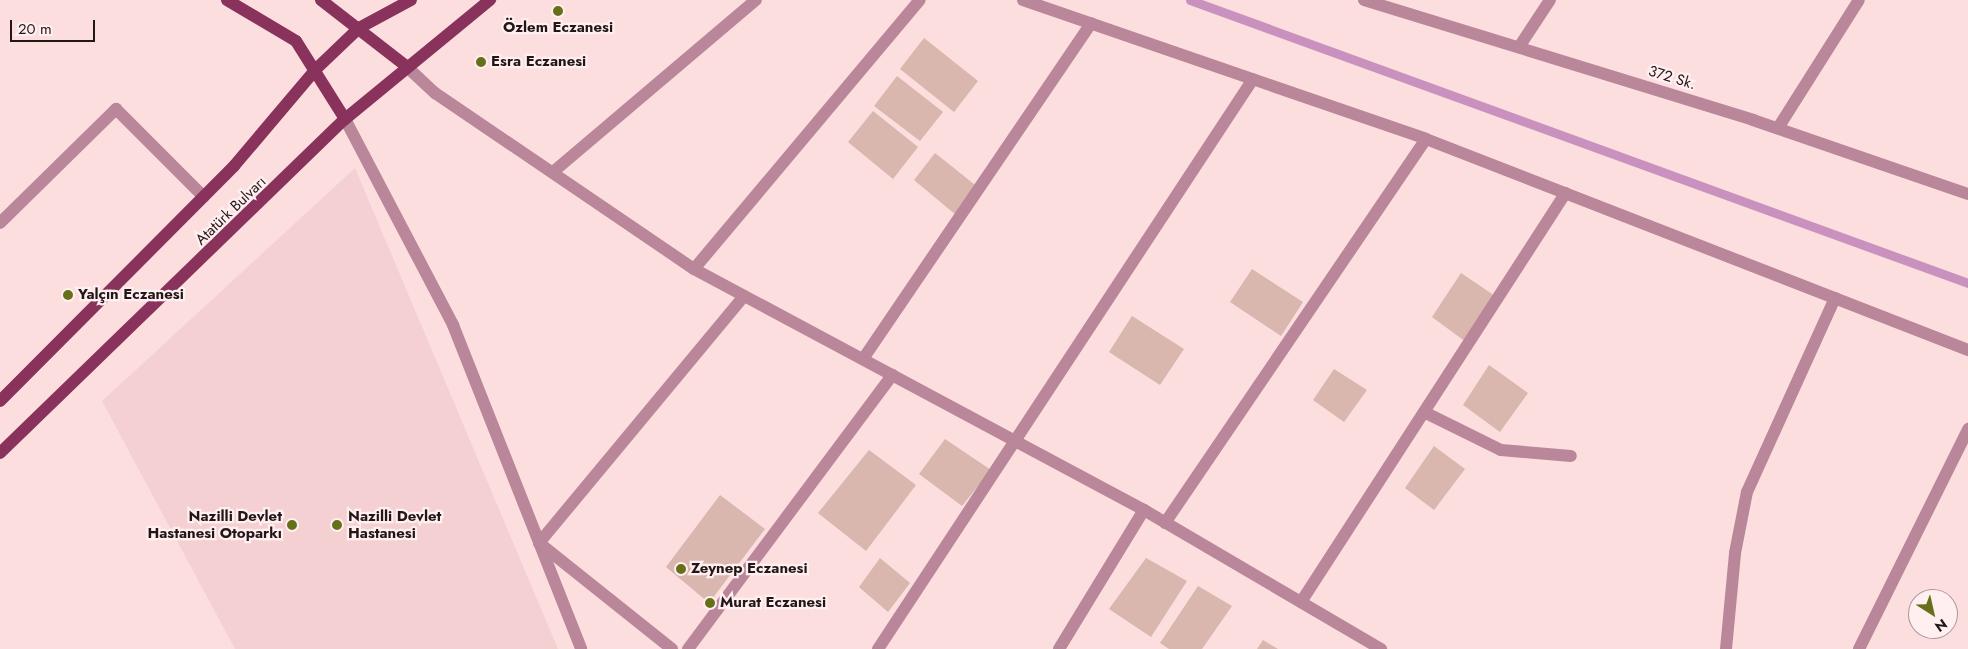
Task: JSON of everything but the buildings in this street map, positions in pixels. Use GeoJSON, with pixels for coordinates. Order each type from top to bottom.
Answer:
{"type":"FeatureCollection","features":[{"type":"Feature","properties":{"kind":"main road"},"geometry":{"type":"LineString","coordinates":[[227,0],[283,30],[315,70],[345,119]]}},
{"type":"Feature","properties":{"kind":"main road"},"geometry":{"type":"LineString","coordinates":[[321,0],[406,66]]}},
{"type":"Feature","properties":{"kind":"main road","name":"Atatürk Bulvarı"},"geometry":{"type":"LineString","coordinates":[[0,401],[204,197],[315,70],[359,28],[411,0]]}},
{"type":"Feature","properties":{"kind":"main road","name":"Atatürk Bulvarı"},"geometry":{"type":"LineString","coordinates":[[0,453],[345,119],[406,66],[490,0]]}},
{"type":"Feature","properties":{"kind":"street"},"geometry":{"type":"LineString","coordinates":[[552,172],[756,0]]}},
{"type":"Feature","properties":{"kind":"street"},"geometry":{"type":"LineString","coordinates":[[694,269],[920,0]]}},
{"type":"Feature","properties":{"kind":"street"},"geometry":{"type":"LineString","coordinates":[[1024,0],[1426,139],[1968,350]]}},
{"type":"Feature","properties":{"kind":"street","name":"372 Sk."},"geometry":{"type":"LineString","coordinates":[[1364,0],[1778,128],[1968,194]]}},
{"type":"Feature","properties":{"kind":"street"},"geometry":{"type":"LineString","coordinates":[[1518,47],[1550,0]]}},
{"type":"Feature","properties":{"kind":"street"},"geometry":{"type":"LineString","coordinates":[[1778,128],[1859,0]]}},
{"type":"Feature","properties":{"kind":"street"},"geometry":{"type":"LineString","coordinates":[[863,360],[1091,23]]}},
{"type":"Feature","properties":{"kind":"street"},"geometry":{"type":"LineString","coordinates":[[406,66],[435,93],[694,269],[1144,510],[1381,649]]}},
{"type":"Feature","properties":{"kind":"street"},"geometry":{"type":"LineString","coordinates":[[878,649],[1253,79]]}},
{"type":"Feature","properties":{"kind":"street"},"geometry":{"type":"LineString","coordinates":[[2,216],[116,109],[204,197]]}},
{"type":"Feature","properties":{"kind":"street"},"geometry":{"type":"LineString","coordinates":[[345,119],[453,325],[581,649]]}},
{"type":"Feature","properties":{"kind":"street"},"geometry":{"type":"LineString","coordinates":[[1165,523],[1426,139]]}},
{"type":"Feature","properties":{"kind":"street"},"geometry":{"type":"LineString","coordinates":[[1301,602],[1566,193]]}},
{"type":"Feature","properties":{"kind":"street"},"geometry":{"type":"LineString","coordinates":[[539,543],[744,296]]}},
{"type":"Feature","properties":{"kind":"street"},"geometry":{"type":"LineString","coordinates":[[1726,649],[1735,553],[1747,492],[1835,298]]}},
{"type":"Feature","properties":{"kind":"street"},"geometry":{"type":"LineString","coordinates":[[688,649],[892,375]]}},
{"type":"Feature","properties":{"kind":"street"},"geometry":{"type":"LineString","coordinates":[[1424,412],[1500,450],[1572,456]]}},
{"type":"Feature","properties":{"kind":"street"},"geometry":{"type":"LineString","coordinates":[[1859,649],[1968,429]]}},
{"type":"Feature","properties":{"kind":"street"},"geometry":{"type":"LineString","coordinates":[[1059,649],[1144,510]]}},
{"type":"Feature","properties":{"kind":"street"},"geometry":{"type":"LineString","coordinates":[[539,543],[672,649]]}},
{"type":"Feature","properties":{"kind":"shaded area","name":"Nazilli Devlet Hastanesi"},"geometry":{"type":"Polygon","coordinates":[[[355,168],[558,649],[235,649],[102,401],[355,168]]]}},
{"type":"Feature","properties":{"kind":"waterway"},"geometry":{"type":"LineString","coordinates":[[1190,0],[1968,283]]}},
{"type":"Feature","properties":{"kind":"place","name":"Özlem Eczanesi"},"geometry":{"type":"Point","coordinates":[558,11]}},
{"type":"Feature","properties":{"kind":"place","name":"Esra Eczanesi"},"geometry":{"type":"Point","coordinates":[481,62]}},
{"type":"Feature","properties":{"kind":"place","name":"Yalçın Eczanesi"},"geometry":{"type":"Point","coordinates":[68,295]}},
{"type":"Feature","properties":{"kind":"place","name":"Nazilli Devlet Hastanesi Otoparkı"},"geometry":{"type":"Point","coordinates":[292,525]}},
{"type":"Feature","properties":{"kind":"place","name":"Nazilli Devlet Hastanesi"},"geometry":{"type":"Point","coordinates":[337,525]}},
{"type":"Feature","properties":{"kind":"place","name":"Zeynep Eczanesi"},"geometry":{"type":"Point","coordinates":[681,569]}},
{"type":"Feature","properties":{"kind":"place","name":"Murat Eczanesi"},"geometry":{"type":"Point","coordinates":[710,603]}}]}
